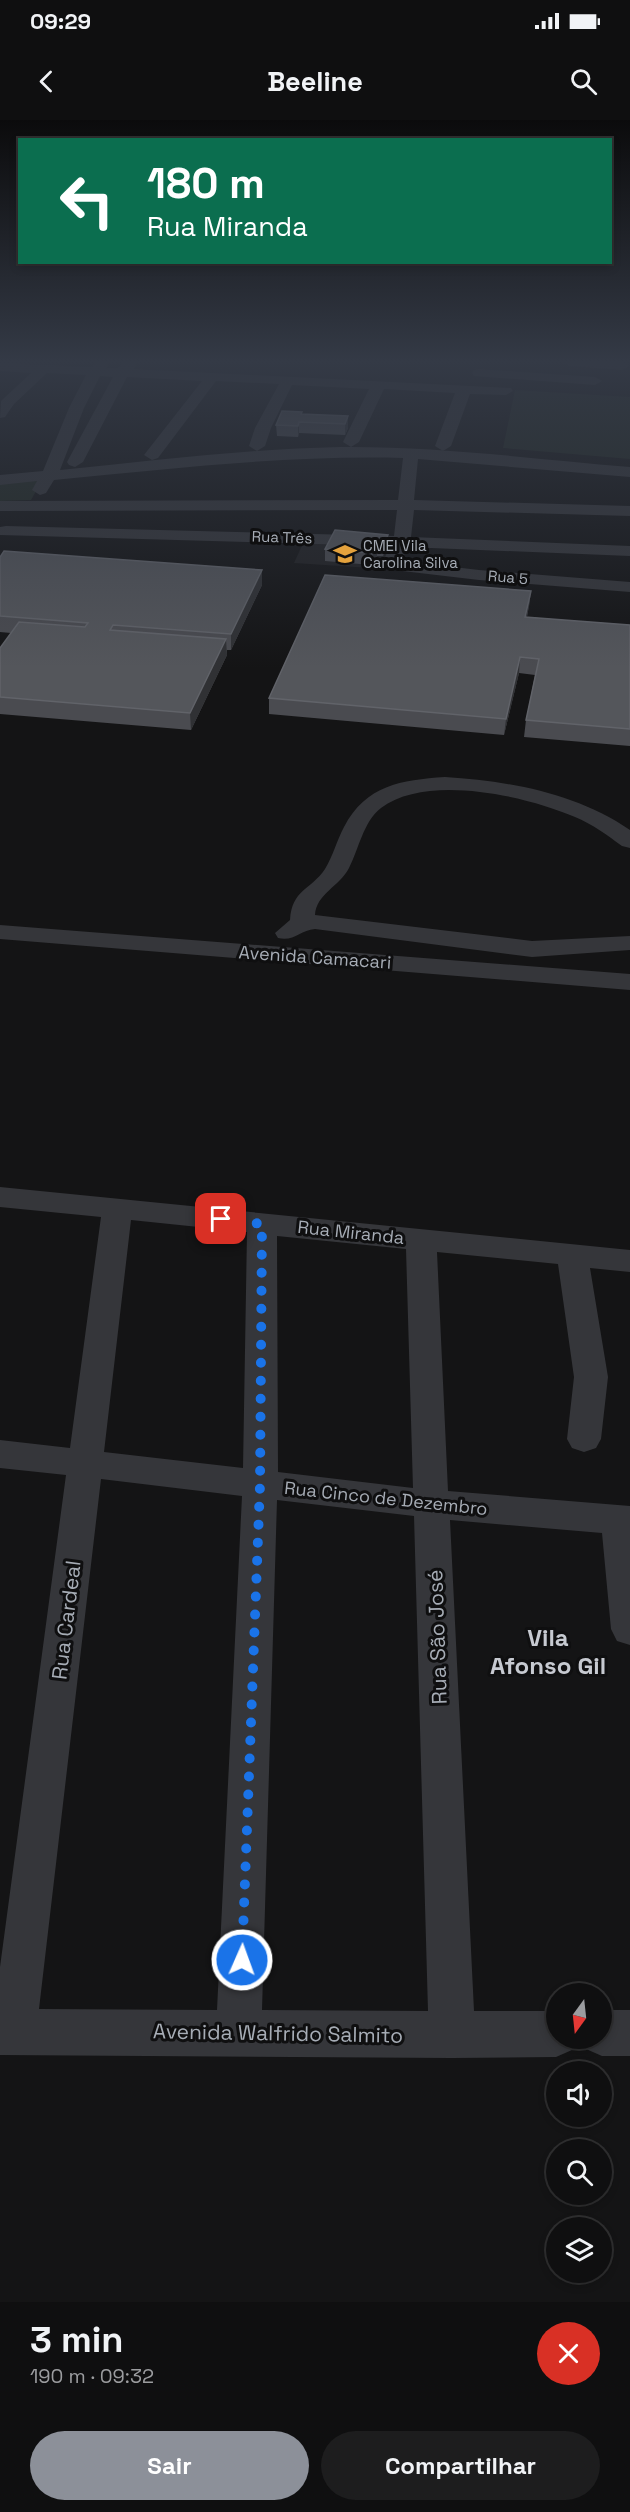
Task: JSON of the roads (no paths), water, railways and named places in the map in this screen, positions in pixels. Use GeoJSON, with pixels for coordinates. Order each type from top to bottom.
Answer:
{"type":"FeatureCollection","features":[{"type":"Feature","properties":{"kind":"street"},"geometry":{"type":"LineString","coordinates":[[3,534],[31,504],[54,464]]}},
{"type":"Feature","properties":{"kind":"street"},"geometry":{"type":"LineString","coordinates":[[0,480],[69,464]]}},
{"type":"Feature","properties":{"kind":"street"},"geometry":{"type":"LineString","coordinates":[[0,468],[52,469],[134,464]]}},
{"type":"Feature","properties":{"kind":"street"},"geometry":{"type":"LineString","coordinates":[[402,541],[410,464]]}},
{"type":"Feature","properties":{"kind":"street"},"geometry":{"type":"LineString","coordinates":[[560,464],[630,472]]}},
{"type":"Feature","properties":{"kind":"street"},"geometry":{"type":"LineString","coordinates":[[0,506],[31,504],[406,505],[630,511]]}},
{"type":"Feature","properties":{"kind":"street","name":"Rua Três"},"geometry":{"type":"LineString","coordinates":[[3,534],[288,537],[630,550]]}},
{"type":"Feature","properties":{"kind":"street","name":"Rua 5"},"geometry":{"type":"LineString","coordinates":[[402,541],[393,558],[394,564],[401,567],[630,587]]}},
{"type":"Feature","properties":{"kind":"street"},"geometry":{"type":"LineString","coordinates":[[302,923],[304,904],[336,871],[354,829],[372,804],[393,790],[416,784],[445,783],[504,790],[557,802],[584,813],[630,841]]}},
{"type":"Feature","properties":{"kind":"street"},"geometry":{"type":"LineString","coordinates":[[269,953],[292,928],[302,923],[333,923],[532,949],[630,943]]}},
{"type":"Feature","properties":{"kind":"street","name":"Avenida Camacari"},"geometry":{"type":"LineString","coordinates":[[0,932],[630,982]]}},
{"type":"Feature","properties":{"kind":"street","name":"Rua Miranda"},"geometry":{"type":"LineString","coordinates":[[0,1197],[630,1261]]}},
{"type":"Feature","properties":{"kind":"street","name":"Rua Cardeal"},"geometry":{"type":"LineString","coordinates":[[7,2032],[86,1463],[117,1209]]}},
{"type":"Feature","properties":{"kind":"street"},"geometry":{"type":"LineString","coordinates":[[239,2031],[260,1485],[262,1224]]}},
{"type":"Feature","properties":{"kind":"street","name":"Rua São José"},"geometry":{"type":"LineString","coordinates":[[421,1239],[452,2034]]}},
{"type":"Feature","properties":{"kind":"street"},"geometry":{"type":"LineString","coordinates":[[572,1255],[591,1377],[584,1439]]}},
{"type":"Feature","properties":{"kind":"street","name":"Rua Cinco de Dezembro"},"geometry":{"type":"LineString","coordinates":[[0,1454],[431,1504],[624,1521]]}},
{"type":"Feature","properties":{"kind":"street"},"geometry":{"type":"LineString","coordinates":[[624,1521],[630,1629]]}},
{"type":"Feature","properties":{"kind":"street","name":"Avenida Walfrido Salmito"},"geometry":{"type":"LineString","coordinates":[[7,2032],[239,2031],[546,2034]]}},
{"type":"Feature","properties":{"kind":"street"},"geometry":{"type":"LineString","coordinates":[[612,2033],[630,2033]]}},
{"type":"Feature","properties":{"kind":"place","name":"CMEI Vila Carolina Silva"},"geometry":{"type":"Point","coordinates":[345,554]}},
{"type":"Feature","properties":{"kind":"district","name":"Vila Afonso Gil"},"geometry":{"type":"Point","coordinates":[548,1651]}}]}
